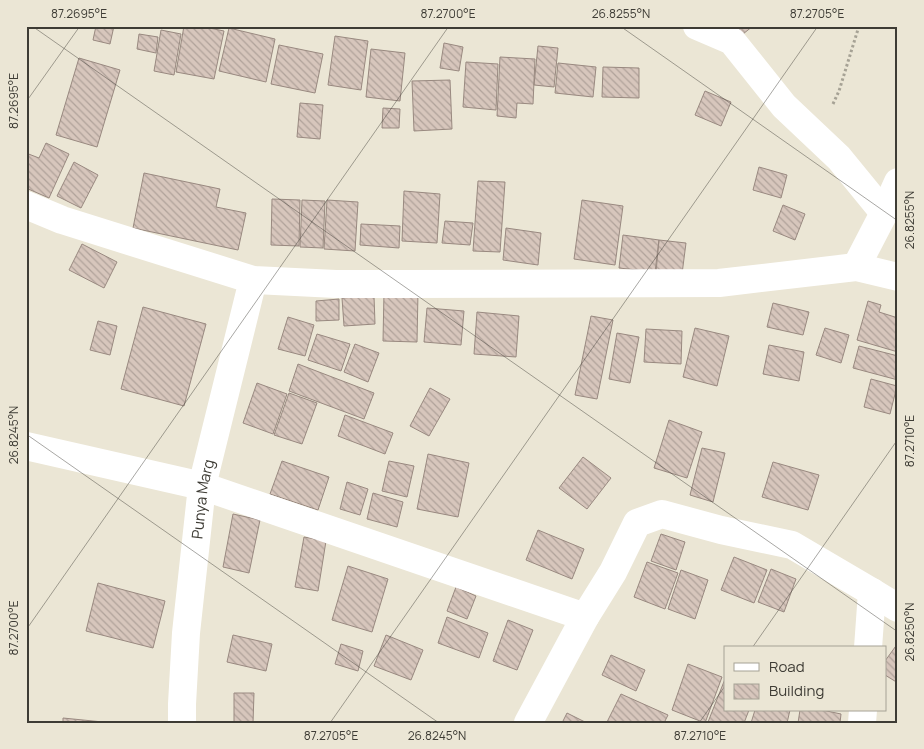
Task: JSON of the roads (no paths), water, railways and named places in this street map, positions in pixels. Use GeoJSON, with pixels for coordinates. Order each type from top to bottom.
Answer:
{"type":"FeatureCollection","features":[{"type":"Feature","properties":{"kind":"street"},"geometry":{"type":"LineString","coordinates":[[697,26],[732,41],[784,106],[839,158],[884,213]]}},
{"type":"Feature","properties":{"kind":"street"},"geometry":{"type":"LineString","coordinates":[[856,267],[898,182]]}},
{"type":"Feature","properties":{"kind":"street"},"geometry":{"type":"LineString","coordinates":[[26,205],[62,220],[253,280],[336,284],[719,283],[856,267],[898,278]]}},
{"type":"Feature","properties":{"kind":"street","name":"Punya Marg"},"geometry":{"type":"LineString","coordinates":[[182,723],[186,633],[202,486],[253,280]]}},
{"type":"Feature","properties":{"kind":"street"},"geometry":{"type":"LineString","coordinates":[[26,446],[202,486],[585,616]]}},
{"type":"Feature","properties":{"kind":"street"},"geometry":{"type":"LineString","coordinates":[[528,723],[585,616],[613,572],[637,523],[662,514],[721,530],[792,545],[898,608]]}},
{"type":"Feature","properties":{"kind":"street"},"geometry":{"type":"LineString","coordinates":[[868,646],[872,592]]}}]}
